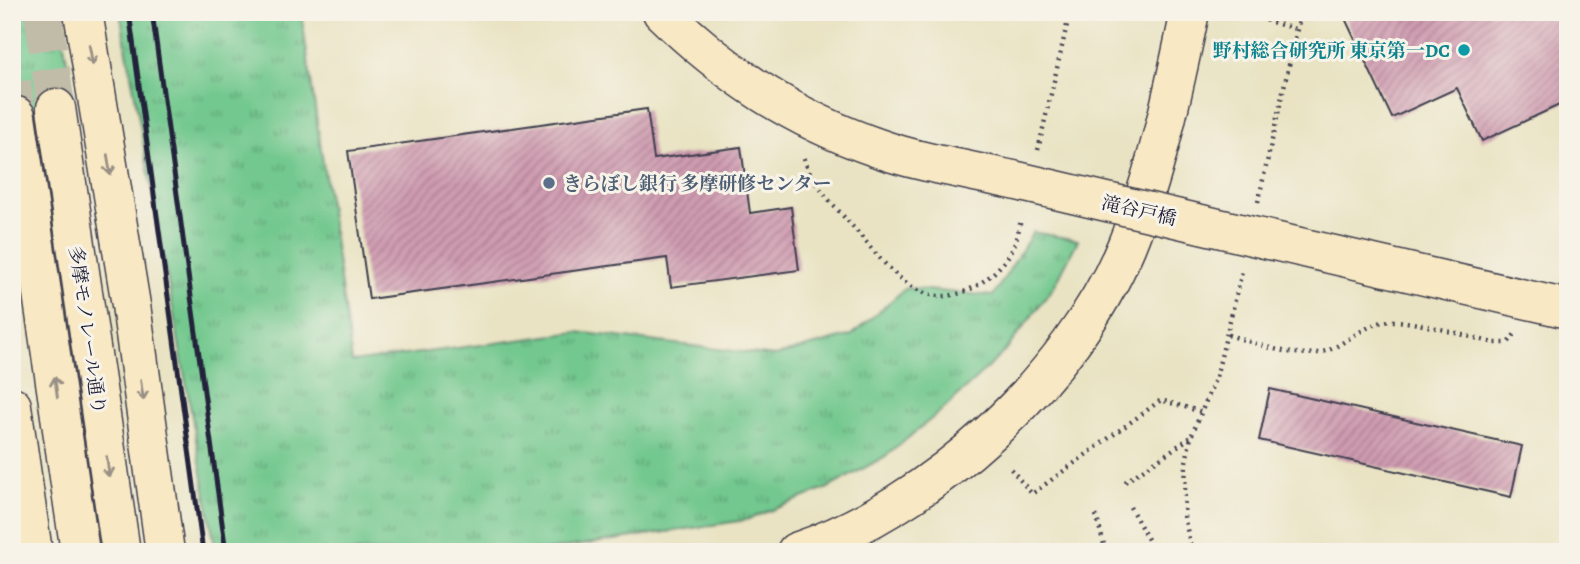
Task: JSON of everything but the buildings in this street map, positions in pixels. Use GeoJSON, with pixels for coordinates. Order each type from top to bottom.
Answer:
{"type":"FeatureCollection","features":[{"type":"Feature","properties":{"kind":"street"},"geometry":{"type":"LineString","coordinates":[[83,12],[120,232],[165,552]]}},
{"type":"Feature","properties":{"kind":"street","name":"滝谷戸橋"},"geometry":{"type":"LineString","coordinates":[[662,12],[752,88],[799,115],[880,149],[1013,180],[1261,222],[1568,309]]}},
{"type":"Feature","properties":{"kind":"street"},"geometry":{"type":"LineString","coordinates":[[796,552],[886,510],[951,465],[1014,411],[1066,349],[1096,303],[1125,249],[1164,133],[1190,12]]}},
{"type":"Feature","properties":{"kind":"street","name":"多摩モノレール通り"},"geometry":{"type":"LineString","coordinates":[[56,108],[121,552]]}},
{"type":"Feature","properties":{"kind":"street","name":"多摩モノレール通り"},"geometry":{"type":"LineString","coordinates":[[16,116],[80,552]]}},
{"type":"Feature","properties":{"kind":"street"},"geometry":{"type":"LineString","coordinates":[[12,406],[33,552]]}},
{"type":"Feature","properties":{"kind":"path"},"geometry":{"type":"LineString","coordinates":[[1239,12],[1298,30]]}},
{"type":"Feature","properties":{"kind":"path"},"geometry":{"type":"LineString","coordinates":[[1261,222],[1301,12]]}},
{"type":"Feature","properties":{"kind":"path"},"geometry":{"type":"LineString","coordinates":[[1192,552],[1184,516],[1184,483],[1191,437],[1216,377],[1243,271]]}},
{"type":"Feature","properties":{"kind":"path"},"geometry":{"type":"LineString","coordinates":[[1228,335],[1286,351],[1313,354],[1335,348],[1371,327],[1388,321],[1495,343],[1508,343],[1519,326]]}},
{"type":"Feature","properties":{"kind":"path"},"geometry":{"type":"LineString","coordinates":[[1011,469],[1032,494],[1161,400],[1202,412]]}},
{"type":"Feature","properties":{"kind":"path"},"geometry":{"type":"LineString","coordinates":[[1125,482],[1191,437]]}},
{"type":"Feature","properties":{"kind":"path"},"geometry":{"type":"LineString","coordinates":[[1130,507],[1155,552]]}},
{"type":"Feature","properties":{"kind":"path"},"geometry":{"type":"LineString","coordinates":[[1096,515],[1106,552]]}},
{"type":"Feature","properties":{"kind":"green space"},"geometry":{"type":"Polygon","coordinates":[[[12,12],[59,12],[73,98],[12,109],[12,12]]]}},
{"type":"Feature","properties":{"kind":"green space"},"geometry":{"type":"Polygon","coordinates":[[[120,12],[301,12],[352,362],[577,332],[775,356],[852,335],[906,288],[993,296],[1033,232],[1078,240],[1055,285],[1006,350],[947,406],[886,456],[828,488],[746,520],[534,552],[216,552],[120,12]]]}},
{"type":"Feature","properties":{"kind":"tunnel"},"geometry":{"type":"LineString","coordinates":[[43,12],[56,108]]}},
{"type":"Feature","properties":{"kind":"tunnel"},"geometry":{"type":"LineString","coordinates":[[12,82],[16,116]]}},
{"type":"Feature","properties":{"kind":"railway"},"geometry":{"type":"LineString","coordinates":[[129,12],[203,552]]}},
{"type":"Feature","properties":{"kind":"railway"},"geometry":{"type":"LineString","coordinates":[[152,12],[226,552]]}},
{"type":"Feature","properties":{"kind":"place","name":"野村総合研究所 東京第一DC"},"geometry":{"type":"Point","coordinates":[1464,50]}},
{"type":"Feature","properties":{"kind":"place","name":"きらぼし銀行 多摩研修センター"},"geometry":{"type":"Point","coordinates":[549,183]}}]}
